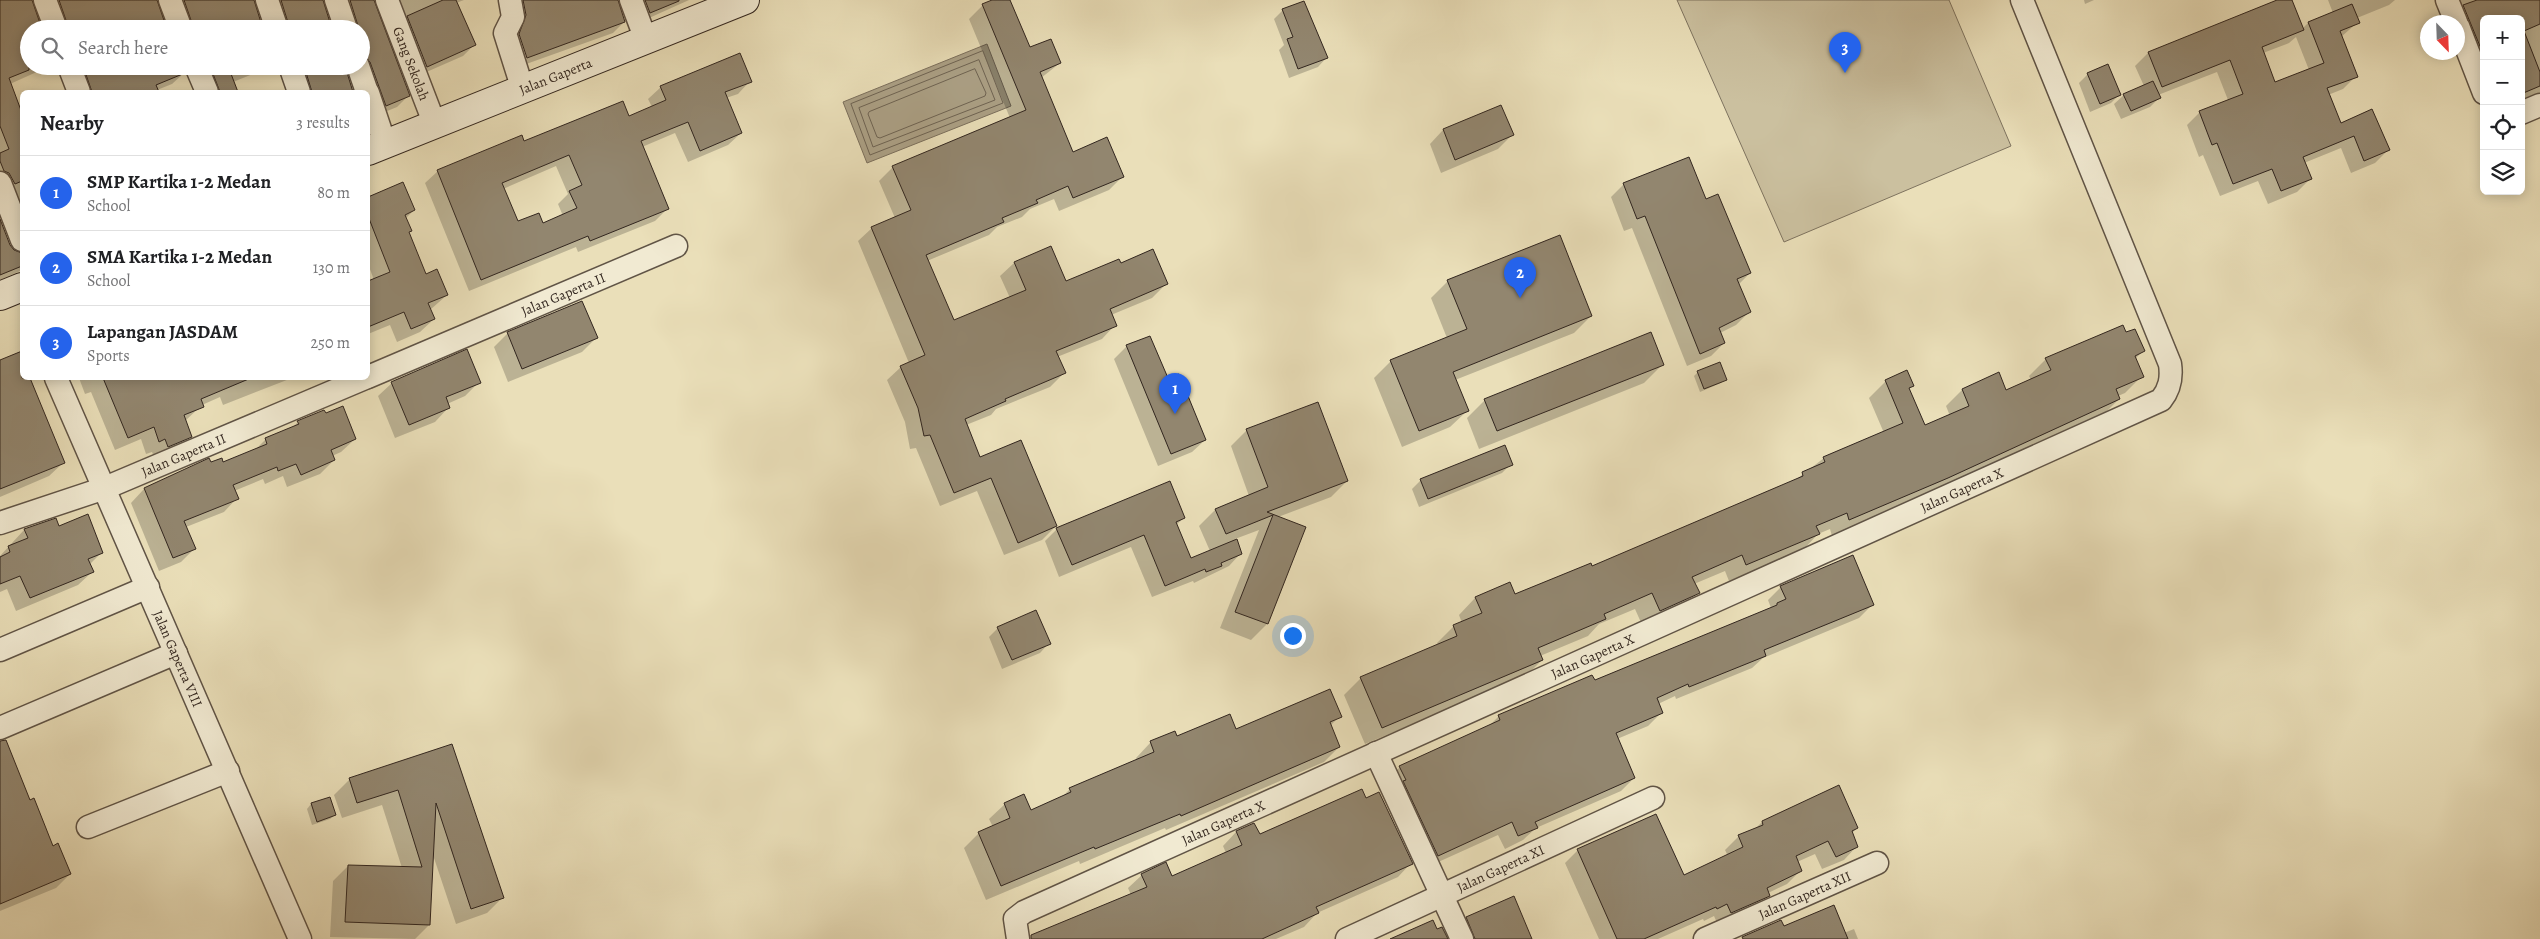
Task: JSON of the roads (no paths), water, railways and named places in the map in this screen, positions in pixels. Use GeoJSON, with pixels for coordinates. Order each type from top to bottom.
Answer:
{"type":"FeatureCollection","features":[{"type":"Feature","properties":{"kind":"street"},"geometry":{"type":"LineString","coordinates":[[45,0],[53,20]]}},
{"type":"Feature","properties":{"kind":"street"},"geometry":{"type":"LineString","coordinates":[[170,0],[178,20]]}},
{"type":"Feature","properties":{"kind":"street"},"geometry":{"type":"LineString","coordinates":[[266,0],[274,20]]}},
{"type":"Feature","properties":{"kind":"street"},"geometry":{"type":"LineString","coordinates":[[336,0],[343,20]]}},
{"type":"Feature","properties":{"kind":"street","name":"Gang Sekolah"},"geometry":{"type":"LineString","coordinates":[[387,0],[435,125]]}},
{"type":"Feature","properties":{"kind":"street"},"geometry":{"type":"LineString","coordinates":[[510,0],[513,17],[505,33],[523,90]]}},
{"type":"Feature","properties":{"kind":"street"},"geometry":{"type":"LineString","coordinates":[[631,0],[646,40]]}},
{"type":"Feature","properties":{"kind":"street","name":"Jalan Gaperta X"},"geometry":{"type":"LineString","coordinates":[[1018,939],[1015,919],[1024,912],[2161,400],[2170,384],[2170,364],[2022,0]]}},
{"type":"Feature","properties":{"kind":"street"},"geometry":{"type":"LineString","coordinates":[[2447,0],[2453,15]]}},
{"type":"Feature","properties":{"kind":"street","name":"Jalan Gaperta"},"geometry":{"type":"LineString","coordinates":[[376,148],[646,40],[729,3]]}},
{"type":"Feature","properties":{"kind":"street"},"geometry":{"type":"LineString","coordinates":[[2465,44],[2480,83]]}},
{"type":"Feature","properties":{"kind":"street"},"geometry":{"type":"LineString","coordinates":[[72,75],[78,90]]}},
{"type":"Feature","properties":{"kind":"street"},"geometry":{"type":"LineString","coordinates":[[200,75],[206,90]]}},
{"type":"Feature","properties":{"kind":"street"},"geometry":{"type":"LineString","coordinates":[[293,75],[298,90]]}},
{"type":"Feature","properties":{"kind":"street"},"geometry":{"type":"LineString","coordinates":[[361,75],[366,90]]}},
{"type":"Feature","properties":{"kind":"street"},"geometry":{"type":"LineString","coordinates":[[2525,111],[2540,105]]}},
{"type":"Feature","properties":{"kind":"street"},"geometry":{"type":"LineString","coordinates":[[370,111],[376,148]]}},
{"type":"Feature","properties":{"kind":"street"},"geometry":{"type":"LineString","coordinates":[[0,183],[20,235]]}},
{"type":"Feature","properties":{"kind":"street","name":"Jalan Gaperta II"},"geometry":{"type":"LineString","coordinates":[[370,375],[676,246]]}},
{"type":"Feature","properties":{"kind":"street","name":"Jalan Gaperta VIII"},"geometry":{"type":"LineString","coordinates":[[57,380],[300,939]]}},
{"type":"Feature","properties":{"kind":"street","name":"Jalan Gaperta II"},"geometry":{"type":"LineString","coordinates":[[0,523],[105,488],[359,380]]}},
{"type":"Feature","properties":{"kind":"street"},"geometry":{"type":"LineString","coordinates":[[0,650],[148,587]]}},
{"type":"Feature","properties":{"kind":"street"},"geometry":{"type":"LineString","coordinates":[[0,728],[176,653]]}},
{"type":"Feature","properties":{"kind":"street"},"geometry":{"type":"LineString","coordinates":[[1376,753],[1462,939]]}},
{"type":"Feature","properties":{"kind":"street"},"geometry":{"type":"LineString","coordinates":[[88,827],[228,772]]}},
{"type":"Feature","properties":{"kind":"street","name":"Jalan Gaperta XI"},"geometry":{"type":"LineString","coordinates":[[1347,939],[1653,798]]}},
{"type":"Feature","properties":{"kind":"street","name":"Jalan Gaperta XII"},"geometry":{"type":"LineString","coordinates":[[1705,939],[1877,863]]}},
{"type":"Feature","properties":{"kind":"water"},"geometry":{"type":"Polygon","coordinates":[[[987,44],[1011,106],[867,163],[843,102],[987,44]]]}},
{"type":"Feature","properties":{"kind":"place","name":"Lapangan JASDAM"},"geometry":{"type":"Point","coordinates":[1845,73]}},
{"type":"Feature","properties":{"kind":"place","name":"SMA Kartika 1-2 Medan"},"geometry":{"type":"Point","coordinates":[1520,298]}},
{"type":"Feature","properties":{"kind":"place","name":"SMP Kartika 1-2 Medan"},"geometry":{"type":"Point","coordinates":[1175,414]}}]}
